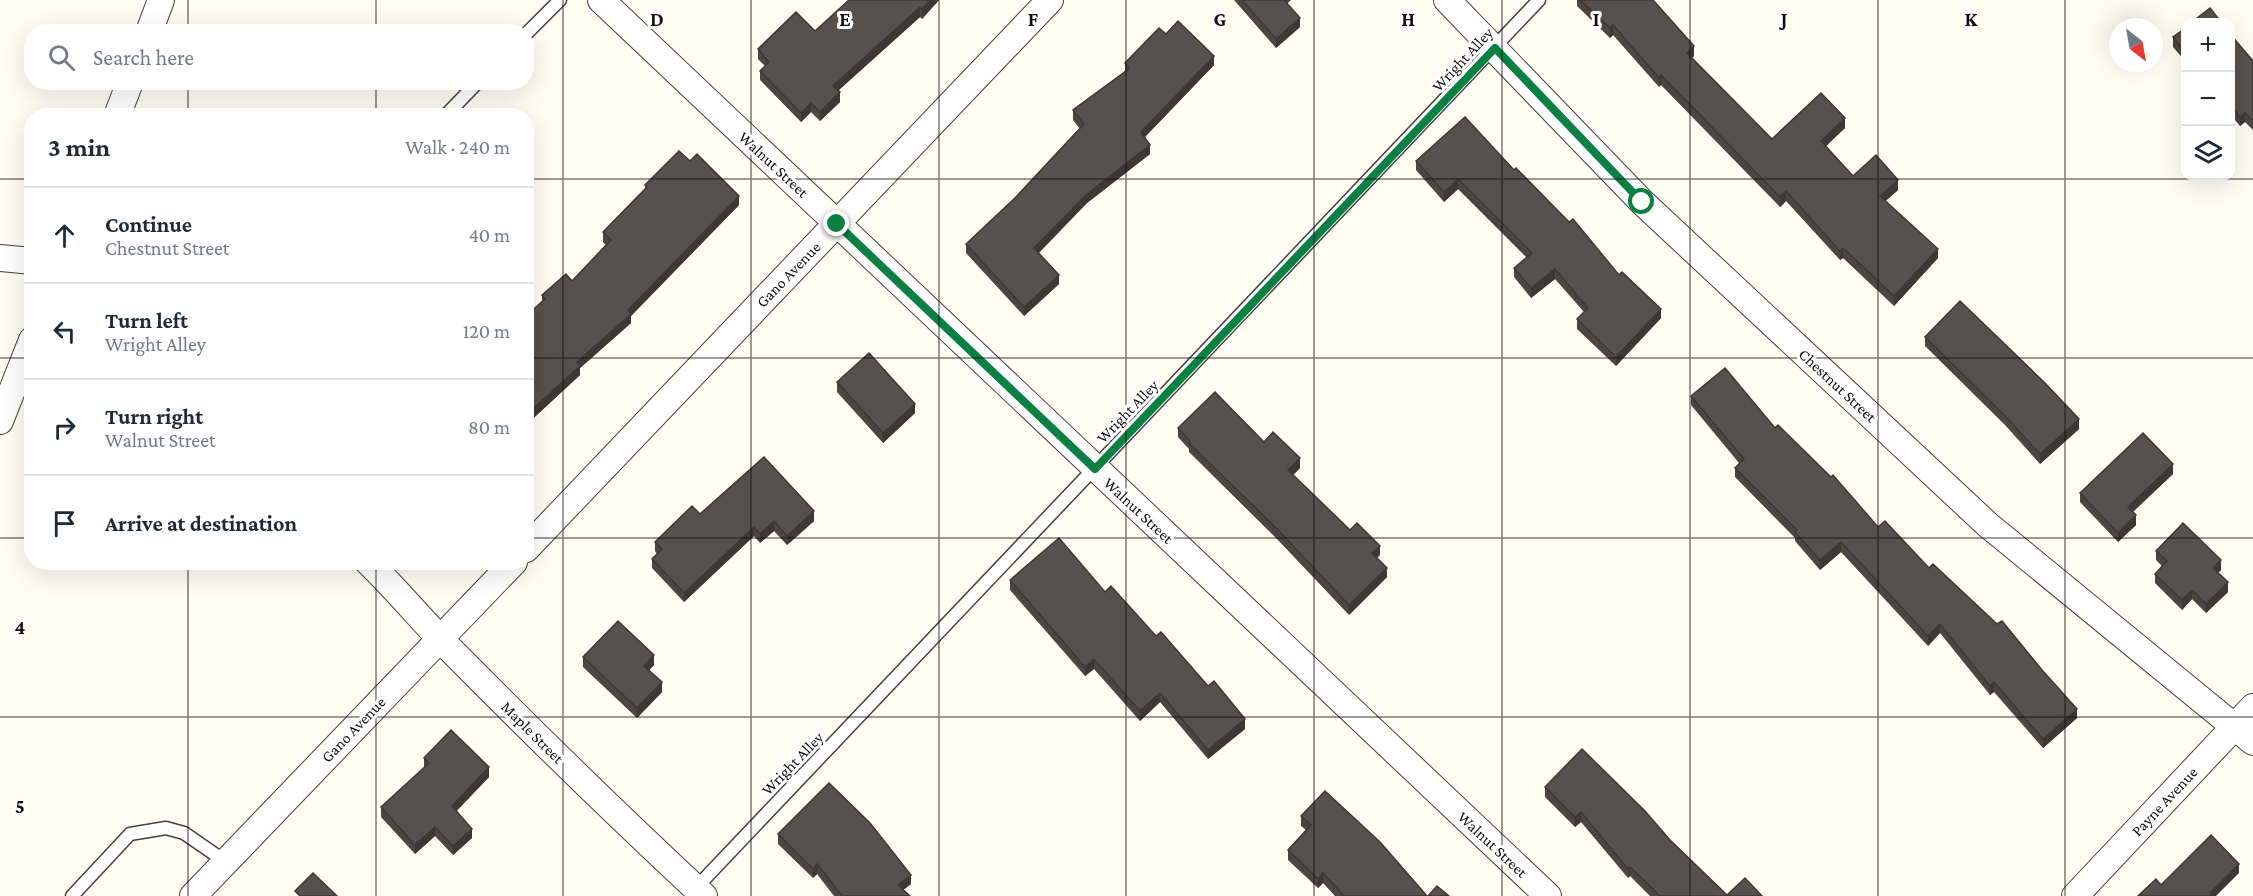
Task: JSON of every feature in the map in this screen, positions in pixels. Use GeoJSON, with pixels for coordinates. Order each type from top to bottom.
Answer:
{"type":"FeatureCollection","features":[{"type":"Feature","properties":{"kind":"street"},"geometry":{"type":"LineString","coordinates":[[152,24],[161,0]]}},
{"type":"Feature","properties":{"kind":"street","name":"Walnut Street"},"geometry":{"type":"LineString","coordinates":[[600,0],[1548,896]]}},
{"type":"Feature","properties":{"kind":"street","name":"Gano Avenue"},"geometry":{"type":"LineString","coordinates":[[534,541],[1050,0]]}},
{"type":"Feature","properties":{"kind":"street","name":"Chestnut Street"},"geometry":{"type":"LineString","coordinates":[[1447,0],[1642,202],[1988,525],[2243,735]]}},
{"type":"Feature","properties":{"kind":"street"},"geometry":{"type":"LineString","coordinates":[[120,108],[127,90]]}},
{"type":"Feature","properties":{"kind":"street"},"geometry":{"type":"LineString","coordinates":[[0,258],[24,260]]}},
{"type":"Feature","properties":{"kind":"street"},"geometry":{"type":"LineString","coordinates":[[0,421],[24,360]]}},
{"type":"Feature","properties":{"kind":"street","name":"Maple Street"},"geometry":{"type":"LineString","coordinates":[[376,570],[440,639],[695,893]]}},
{"type":"Feature","properties":{"kind":"street","name":"Gano Avenue"},"geometry":{"type":"LineString","coordinates":[[193,896],[506,570]]}},
{"type":"Feature","properties":{"kind":"street","name":"Payne Avenue"},"geometry":{"type":"LineString","coordinates":[[2075,896],[2243,735],[2253,707]]}},
{"type":"Feature","properties":{"kind":"lane"},"geometry":{"type":"LineString","coordinates":[[534,26],[560,0]]}},
{"type":"Feature","properties":{"kind":"lane","name":"Wright Alley"},"geometry":{"type":"LineString","coordinates":[[695,893],[1539,0]]}},
{"type":"Feature","properties":{"kind":"lane"},"geometry":{"type":"LineString","coordinates":[[453,108],[470,90]]}},
{"type":"Feature","properties":{"kind":"lane"},"geometry":{"type":"LineString","coordinates":[[72,896],[130,834],[166,828],[184,833],[226,862]]}},
{"type":"Feature","properties":{"kind":"building"},"geometry":{"type":"Polygon","coordinates":[[[849,0],[930,0],[833,86],[840,92],[820,112],[811,103],[801,113],[760,71],[769,62],[758,49],[796,12],[815,31],[849,0]]]}},
{"type":"Feature","properties":{"kind":"building"},"geometry":{"type":"Polygon","coordinates":[[[1242,0],[1284,0],[1300,18],[1276,39],[1242,0]]]}},
{"type":"Feature","properties":{"kind":"building"},"geometry":{"type":"Polygon","coordinates":[[[1580,0],[1653,0],[1694,46],[1687,53],[1772,139],[1821,93],[1845,118],[1821,141],[1853,176],[1876,155],[1898,180],[1880,196],[1938,249],[1894,296],[1843,248],[1840,251],[1786,191],[1780,197],[1661,75],[1659,78],[1613,25],[1610,28],[1580,0]]]}},
{"type":"Feature","properties":{"kind":"building"},"geometry":{"type":"Polygon","coordinates":[[[2210,8],[2218,18],[2197,18],[2210,8]]]}},
{"type":"Feature","properties":{"kind":"building"},"geometry":{"type":"Polygon","coordinates":[[[1178,21],[1214,56],[1141,132],[1150,145],[1087,194],[1034,248],[1059,275],[1024,307],[966,244],[1015,198],[1084,124],[1073,110],[1130,68],[1125,63],[1159,28],[1166,34],[1178,21]]]}},
{"type":"Feature","properties":{"kind":"building"},"geometry":{"type":"Polygon","coordinates":[[[2181,31],[2181,47],[2173,37],[2181,31]]]}},
{"type":"Feature","properties":{"kind":"building"},"geometry":{"type":"Polygon","coordinates":[[[2235,40],[2253,61],[2253,121],[2245,113],[2240,117],[2235,111],[2235,40]]]}},
{"type":"Feature","properties":{"kind":"building"},"geometry":{"type":"Polygon","coordinates":[[[1465,117],[1514,170],[1516,168],[1569,222],[1573,219],[1619,275],[1622,272],[1661,309],[1616,357],[1577,319],[1588,308],[1555,269],[1531,288],[1514,268],[1532,253],[1458,179],[1444,192],[1416,161],[1465,117]]]}},
{"type":"Feature","properties":{"kind":"building"},"geometry":{"type":"Polygon","coordinates":[[[679,151],[690,161],[697,154],[739,196],[628,310],[631,314],[577,362],[580,366],[534,408],[534,309],[545,299],[542,295],[566,274],[572,281],[611,240],[603,232],[647,187],[645,185],[679,151]]]}},
{"type":"Feature","properties":{"kind":"building"},"geometry":{"type":"Polygon","coordinates":[[[1960,301],[2079,419],[2040,454],[1925,337],[1960,301]]]}},
{"type":"Feature","properties":{"kind":"building"},"geometry":{"type":"Polygon","coordinates":[[[869,353],[915,404],[883,433],[837,382],[869,353]]]}},
{"type":"Feature","properties":{"kind":"building"},"geometry":{"type":"Polygon","coordinates":[[[1725,368],[1775,428],[1778,425],[1831,477],[1833,475],[1878,527],[1885,521],[1929,568],[1933,564],[1997,624],[2002,621],[2077,709],[2043,739],[1994,682],[1990,686],[1940,624],[1928,636],[1841,542],[1820,560],[1795,532],[1797,530],[1735,468],[1744,459],[1691,396],[1725,368]]]}},
{"type":"Feature","properties":{"kind":"building"},"geometry":{"type":"Polygon","coordinates":[[[1215,392],[1264,442],[1273,432],[1300,458],[1288,470],[1350,530],[1357,523],[1380,546],[1372,553],[1387,568],[1349,605],[1277,529],[1189,443],[1190,441],[1178,428],[1215,392]]]}},
{"type":"Feature","properties":{"kind":"building"},"geometry":{"type":"Polygon","coordinates":[[[2143,433],[2173,464],[2128,507],[2136,515],[2118,533],[2080,493],[2143,433]]]}},
{"type":"Feature","properties":{"kind":"building"},"geometry":{"type":"Polygon","coordinates":[[[764,457],[814,511],[787,536],[774,521],[760,534],[754,527],[684,593],[652,559],[662,549],[655,542],[692,506],[700,514],[764,457]]]}},
{"type":"Feature","properties":{"kind":"building"},"geometry":{"type":"Polygon","coordinates":[[[2183,523],[2221,560],[2213,568],[2228,582],[2206,604],[2192,590],[2182,600],[2155,574],[2167,561],[2156,551],[2183,523]]]}},
{"type":"Feature","properties":{"kind":"building"},"geometry":{"type":"Polygon","coordinates":[[[1059,538],[1105,592],[1111,586],[1156,636],[1161,632],[1208,686],[1214,681],[1245,719],[1208,750],[1160,693],[1140,711],[1094,659],[1085,667],[1010,580],[1059,538]]]}},
{"type":"Feature","properties":{"kind":"building"},"geometry":{"type":"Polygon","coordinates":[[[618,621],[654,655],[644,666],[662,682],[637,708],[583,657],[618,621]]]}},
{"type":"Feature","properties":{"kind":"building"},"geometry":{"type":"Polygon","coordinates":[[[451,730],[489,767],[452,806],[472,829],[453,846],[435,827],[415,845],[381,807],[429,763],[424,758],[451,730]]]}},
{"type":"Feature","properties":{"kind":"building"},"geometry":{"type":"Polygon","coordinates":[[[1582,749],[1727,895],[1745,878],[1762,896],[1660,896],[1630,867],[1628,869],[1581,812],[1575,817],[1545,787],[1582,749]]]}},
{"type":"Feature","properties":{"kind":"building"},"geometry":{"type":"Polygon","coordinates":[[[829,783],[870,823],[911,875],[898,885],[910,896],[842,896],[817,864],[813,869],[778,834],[829,783]]]}},
{"type":"Feature","properties":{"kind":"building"},"geometry":{"type":"Polygon","coordinates":[[[1325,791],[1380,842],[1427,896],[1344,896],[1323,873],[1318,879],[1288,850],[1311,825],[1301,816],[1325,791]]]}},
{"type":"Feature","properties":{"kind":"building"},"geometry":{"type":"Polygon","coordinates":[[[2211,835],[2239,864],[2210,893],[2210,896],[2138,896],[2156,879],[2161,885],[2211,835]]]}},
{"type":"Feature","properties":{"kind":"building"},"geometry":{"type":"Polygon","coordinates":[[[313,873],[337,896],[300,896],[295,891],[313,873]]]}},
{"type":"Feature","properties":{"kind":"building"},"geometry":{"type":"Polygon","coordinates":[[[1437,886],[1449,896],[1428,896],[1437,886]]]}},
{"type":"Feature","properties":{"kind":"route"},"geometry":{"type":"LineString","coordinates":[[837,224],[1095,469],[1495,48],[1642,202]]}}]}
